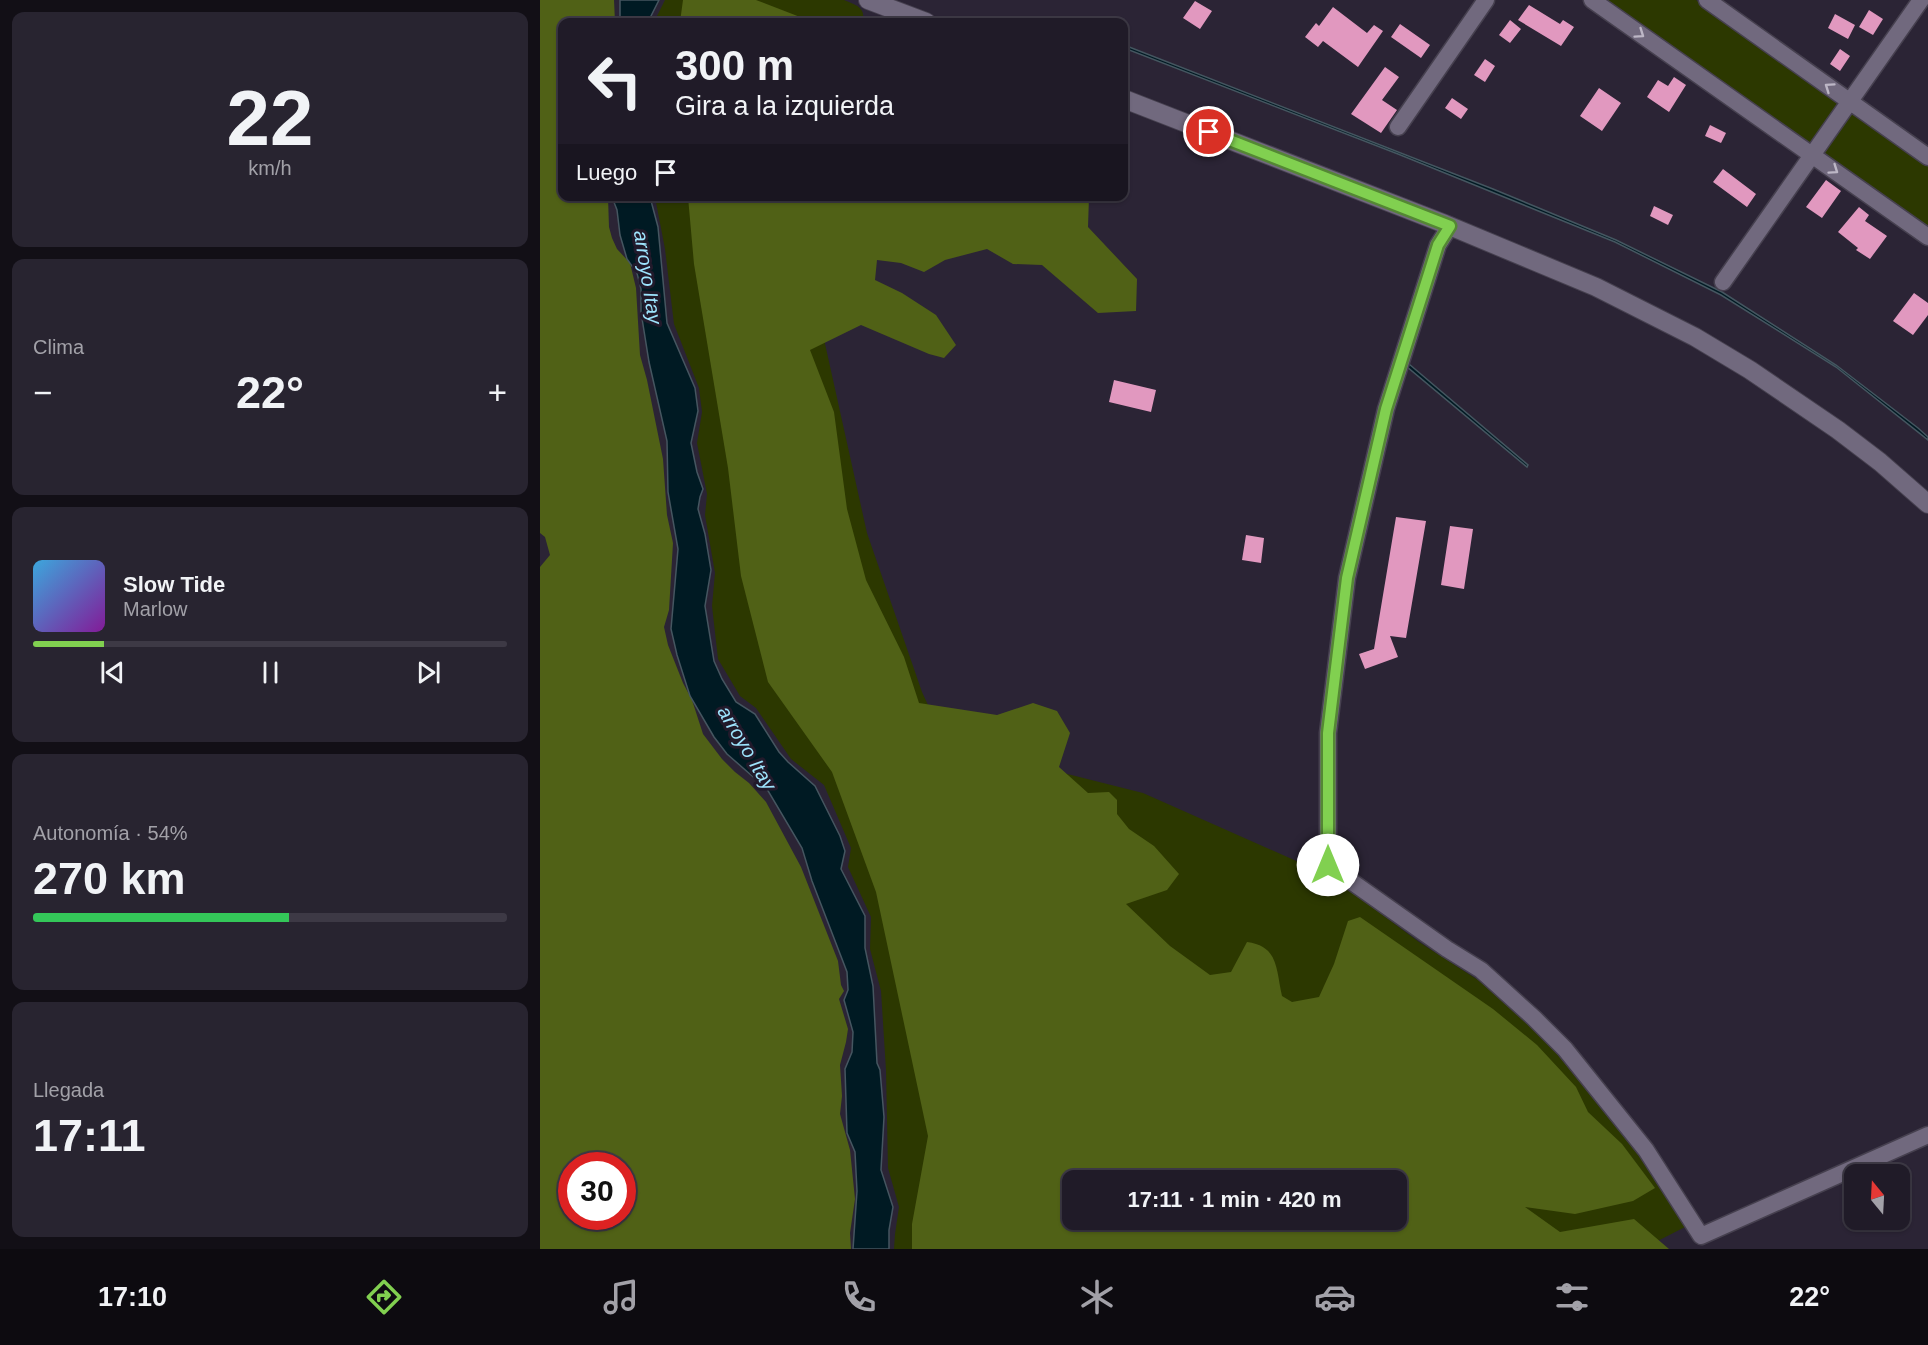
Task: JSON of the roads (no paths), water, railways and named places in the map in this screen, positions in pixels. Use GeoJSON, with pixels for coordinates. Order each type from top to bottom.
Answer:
{"type":"FeatureCollection","features":[{"type":"Feature","properties":{"kind":"street"},"geometry":{"type":"LineString","coordinates":[[868,0],[915,18]]}},
{"type":"Feature","properties":{"kind":"street"},"geometry":{"type":"LineString","coordinates":[[1398,127],[1486,0]]}},
{"type":"Feature","properties":{"kind":"street"},"geometry":{"type":"LineString","coordinates":[[1592,0],[1928,237]]}},
{"type":"Feature","properties":{"kind":"street"},"geometry":{"type":"LineString","coordinates":[[1707,0],[1928,157]]}},
{"type":"Feature","properties":{"kind":"street"},"geometry":{"type":"LineString","coordinates":[[1724,282],[1921,0]]}},
{"type":"Feature","properties":{"kind":"street"},"geometry":{"type":"LineString","coordinates":[[1128,101],[1450,226],[1596,287],[1695,338],[1750,370],[1838,430],[1880,462],[1928,504]]}},
{"type":"Feature","properties":{"kind":"street"},"geometry":{"type":"LineString","coordinates":[[1450,226],[1438,245],[1386,409],[1347,578],[1328,733],[1328,865],[1447,949],[1481,970],[1534,1018],[1565,1049],[1646,1150],[1701,1236],[1928,1135]]}},
{"type":"Feature","properties":{"kind":"water"},"geometry":{"type":"Polygon","coordinates":[[[620,0],[659,0],[650,18],[620,18],[620,0]]]}},
{"type":"Feature","properties":{"kind":"water"},"geometry":{"type":"Polygon","coordinates":[[[1128,47],[1493,189],[1616,240],[1722,292],[1836,365],[1918,428],[1928,437],[1928,440],[1836,367],[1721,295],[1615,242],[1398,154],[1128,50],[1128,47]]]}},
{"type":"Feature","properties":{"kind":"water","name":"arroyo Itay"},"geometry":{"type":"Polygon","coordinates":[[[614,201],[651,201],[658,227],[667,323],[695,388],[698,411],[691,443],[703,489],[698,509],[711,570],[705,606],[714,661],[736,702],[755,714],[779,752],[815,786],[845,851],[841,869],[865,916],[865,948],[873,986],[877,1063],[880,1070],[884,1117],[881,1170],[893,1207],[889,1230],[889,1249],[853,1249],[857,1191],[855,1152],[847,1133],[845,1069],[852,1052],[853,1032],[844,1000],[848,990],[847,972],[812,881],[802,848],[767,789],[727,754],[714,737],[690,696],[677,655],[671,629],[678,549],[668,492],[667,441],[649,362],[641,312],[641,289],[637,273],[627,259],[620,235],[614,201]]]}},
{"type":"Feature","properties":{"kind":"water"},"geometry":{"type":"Polygon","coordinates":[[[1409,364],[1528,465],[1527,467],[1406,366],[1409,364]]]}}]}
